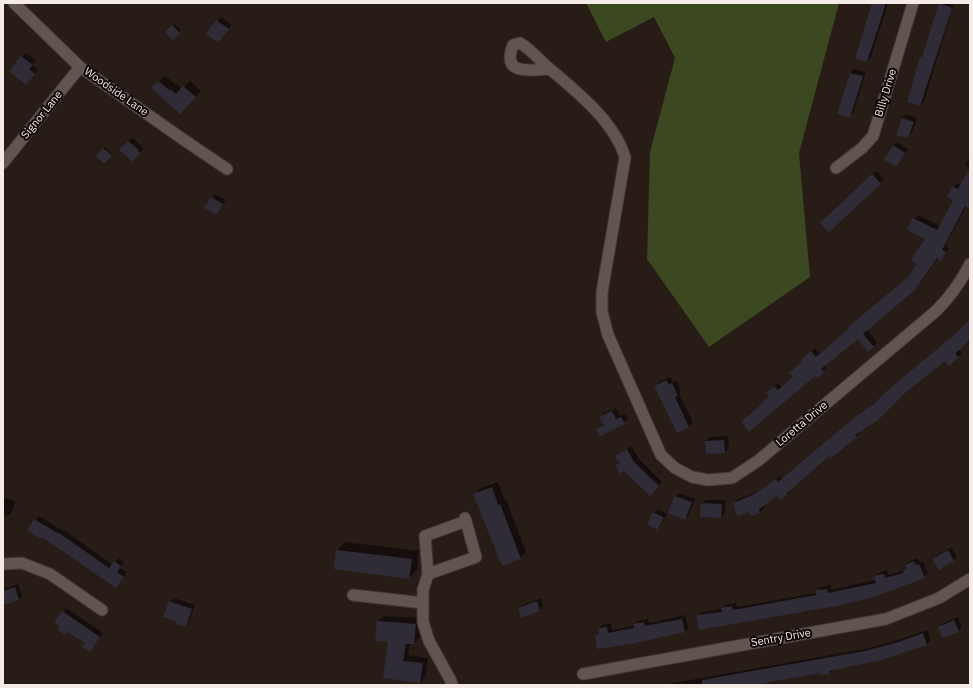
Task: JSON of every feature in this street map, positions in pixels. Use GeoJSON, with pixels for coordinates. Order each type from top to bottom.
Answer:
{"type":"FeatureCollection","features":[{"type":"Feature","properties":{"kind":"street","name":"Woodside Lane"},"geometry":{"type":"LineString","coordinates":[[14,3],[80,67],[227,169]]}},
{"type":"Feature","properties":{"kind":"street","name":"Billy Drive"},"geometry":{"type":"LineString","coordinates":[[836,168],[862,148],[873,136],[913,3]]}},
{"type":"Feature","properties":{"kind":"street","name":"Signor Lane"},"geometry":{"type":"LineString","coordinates":[[3,163],[80,67]]}},
{"type":"Feature","properties":{"kind":"street","name":"Loretta Drive"},"geometry":{"type":"LineString","coordinates":[[550,69],[566,81],[594,108],[620,145],[623,153],[624,158],[601,300],[602,312],[608,335],[660,455],[675,468],[692,477],[708,480],[732,478],[759,460],[936,311],[946,301],[962,280],[970,264]]}},
{"type":"Feature","properties":{"kind":"street"},"geometry":{"type":"LineString","coordinates":[[428,574],[476,557],[465,520],[425,536],[428,574],[422,590],[423,622],[429,641],[452,685]]}},
{"type":"Feature","properties":{"kind":"street"},"geometry":{"type":"LineString","coordinates":[[3,564],[22,563],[40,569],[50,574],[102,610]]}},
{"type":"Feature","properties":{"kind":"street","name":"Sentry Drive"},"geometry":{"type":"LineString","coordinates":[[583,674],[886,619],[939,598],[970,579]]}},
{"type":"Feature","properties":{"kind":"street"},"geometry":{"type":"LineString","coordinates":[[353,595],[423,603]]}},
{"type":"Feature","properties":{"kind":"green space"},"geometry":{"type":"Polygon","coordinates":[[[586,3],[839,3],[799,153],[810,277],[709,347],[647,259],[650,152],[675,58],[654,17],[606,42],[586,3]]]}},
{"type":"Feature","properties":{"kind":"building"},"geometry":{"type":"Polygon","coordinates":[[[872,3],[886,3],[867,62],[855,58],[872,3]]]}},
{"type":"Feature","properties":{"kind":"building"},"geometry":{"type":"Polygon","coordinates":[[[939,3],[952,8],[920,106],[907,102],[920,57],[922,57],[939,3]]]}},
{"type":"Feature","properties":{"kind":"building"},"geometry":{"type":"Polygon","coordinates":[[[216,20],[229,29],[218,43],[206,34],[216,20]]]}},
{"type":"Feature","properties":{"kind":"building"},"geometry":{"type":"Polygon","coordinates":[[[172,25],[180,33],[173,40],[165,32],[172,25]]]}},
{"type":"Feature","properties":{"kind":"building"},"geometry":{"type":"Polygon","coordinates":[[[21,56],[33,65],[29,69],[35,74],[26,85],[9,71],[21,56]]]}},
{"type":"Feature","properties":{"kind":"building"},"geometry":{"type":"Polygon","coordinates":[[[850,73],[863,76],[850,118],[837,114],[850,73]]]}},
{"type":"Feature","properties":{"kind":"building"},"geometry":{"type":"Polygon","coordinates":[[[158,81],[176,94],[183,86],[196,97],[180,114],[151,88],[158,81]]]}},
{"type":"Feature","properties":{"kind":"building"},"geometry":{"type":"Polygon","coordinates":[[[902,118],[914,122],[908,138],[896,135],[902,118]]]}},
{"type":"Feature","properties":{"kind":"building"},"geometry":{"type":"Polygon","coordinates":[[[128,141],[139,150],[138,151],[140,153],[133,162],[119,150],[128,141]]]}},
{"type":"Feature","properties":{"kind":"building"},"geometry":{"type":"Polygon","coordinates":[[[893,145],[905,153],[896,167],[884,160],[893,145]]]}},
{"type":"Feature","properties":{"kind":"building"},"geometry":{"type":"Polygon","coordinates":[[[103,148],[112,156],[104,164],[96,156],[103,148]]]}},
{"type":"Feature","properties":{"kind":"building"},"geometry":{"type":"Polygon","coordinates":[[[970,168],[970,209],[965,206],[942,250],[946,252],[941,261],[937,258],[915,290],[863,334],[874,347],[868,352],[858,339],[821,369],[824,372],[817,378],[815,376],[749,432],[741,422],[763,403],[762,402],[769,396],[766,393],[774,386],[778,390],[793,377],[789,373],[803,361],[801,360],[811,351],[816,357],[849,328],[848,327],[908,277],[917,264],[911,260],[925,239],[907,230],[913,218],[937,230],[953,200],[947,197],[952,186],[958,189],[970,168]]]}},
{"type":"Feature","properties":{"kind":"building"},"geometry":{"type":"Polygon","coordinates":[[[872,174],[881,184],[829,232],[820,223],[872,174]]]}},
{"type":"Feature","properties":{"kind":"building"},"geometry":{"type":"Polygon","coordinates":[[[211,197],[223,204],[216,215],[204,208],[211,197]]]}},
{"type":"Feature","properties":{"kind":"building"},"geometry":{"type":"Polygon","coordinates":[[[970,319],[970,339],[955,354],[959,357],[949,366],[945,361],[903,395],[878,420],[855,435],[857,437],[831,458],[829,456],[780,500],[777,496],[759,509],[760,513],[751,516],[749,512],[737,516],[733,503],[753,495],[776,479],[778,482],[855,417],[874,404],[887,391],[950,339],[970,319]]]}},
{"type":"Feature","properties":{"kind":"building"},"geometry":{"type":"Polygon","coordinates":[[[666,380],[669,385],[672,383],[678,396],[675,397],[689,427],[677,433],[654,386],[666,380]]]}},
{"type":"Feature","properties":{"kind":"building"},"geometry":{"type":"Polygon","coordinates":[[[612,411],[616,419],[621,417],[625,424],[600,436],[596,429],[604,425],[599,417],[612,411]]]}},
{"type":"Feature","properties":{"kind":"building"},"geometry":{"type":"Polygon","coordinates":[[[724,440],[725,453],[706,454],[705,441],[724,440]]]}},
{"type":"Feature","properties":{"kind":"building"},"geometry":{"type":"Polygon","coordinates":[[[627,449],[634,462],[659,486],[650,496],[624,471],[620,474],[615,465],[620,463],[615,456],[627,449]]]}},
{"type":"Feature","properties":{"kind":"building"},"geometry":{"type":"Polygon","coordinates":[[[492,487],[521,559],[502,566],[473,494],[492,487]]]}},
{"type":"Feature","properties":{"kind":"building"},"geometry":{"type":"Polygon","coordinates":[[[674,496],[692,502],[685,520],[668,513],[674,496]]]}},
{"type":"Feature","properties":{"kind":"building"},"geometry":{"type":"Polygon","coordinates":[[[701,503],[722,504],[721,518],[700,517],[701,503]]]}},
{"type":"Feature","properties":{"kind":"building"},"geometry":{"type":"Polygon","coordinates":[[[653,512],[664,518],[657,530],[647,524],[653,512]]]}},
{"type":"Feature","properties":{"kind":"building"},"geometry":{"type":"Polygon","coordinates":[[[34,519],[59,533],[109,568],[114,561],[121,566],[117,572],[124,577],[116,588],[42,537],[41,539],[27,530],[34,519]]]}},
{"type":"Feature","properties":{"kind":"building"},"geometry":{"type":"Polygon","coordinates":[[[336,550],[412,559],[409,579],[334,569],[336,550]]]}},
{"type":"Feature","properties":{"kind":"building"},"geometry":{"type":"Polygon","coordinates":[[[948,550],[954,561],[939,570],[932,559],[948,550]]]}},
{"type":"Feature","properties":{"kind":"building"},"geometry":{"type":"Polygon","coordinates":[[[914,561],[916,565],[919,564],[925,578],[866,599],[836,606],[699,630],[696,615],[722,612],[721,608],[732,606],[733,610],[816,595],[816,590],[827,589],[828,593],[876,583],[874,576],[884,574],[885,578],[904,573],[903,571],[907,569],[905,565],[914,561]]]}},
{"type":"Feature","properties":{"kind":"building"},"geometry":{"type":"Polygon","coordinates":[[[15,587],[19,600],[3,605],[3,591],[15,587]]]}},
{"type":"Feature","properties":{"kind":"building"},"geometry":{"type":"Polygon","coordinates":[[[169,601],[192,609],[186,627],[175,624],[176,621],[163,617],[169,601]]]}},
{"type":"Feature","properties":{"kind":"building"},"geometry":{"type":"Polygon","coordinates":[[[537,601],[540,611],[521,618],[518,608],[537,601]]]}},
{"type":"Feature","properties":{"kind":"building"},"geometry":{"type":"Polygon","coordinates":[[[62,611],[100,637],[90,652],[82,647],[85,643],[68,632],[65,635],[57,629],[59,626],[54,622],[62,611]]]}},
{"type":"Feature","properties":{"kind":"building"},"geometry":{"type":"Polygon","coordinates":[[[682,619],[685,632],[631,644],[597,649],[595,635],[599,634],[598,628],[607,627],[608,633],[634,628],[634,624],[644,622],[645,626],[682,619]]]}},
{"type":"Feature","properties":{"kind":"building"},"geometry":{"type":"Polygon","coordinates":[[[954,620],[959,632],[942,638],[938,627],[954,620]]]}},
{"type":"Feature","properties":{"kind":"building"},"geometry":{"type":"Polygon","coordinates":[[[377,621],[416,624],[414,644],[406,644],[403,661],[423,663],[420,683],[383,678],[388,642],[375,641],[377,621]]]}},
{"type":"Feature","properties":{"kind":"building"},"geometry":{"type":"Polygon","coordinates":[[[923,633],[927,645],[882,660],[829,671],[830,674],[820,675],[820,673],[753,685],[702,685],[702,680],[865,651],[899,642],[923,633]]]}}]}
